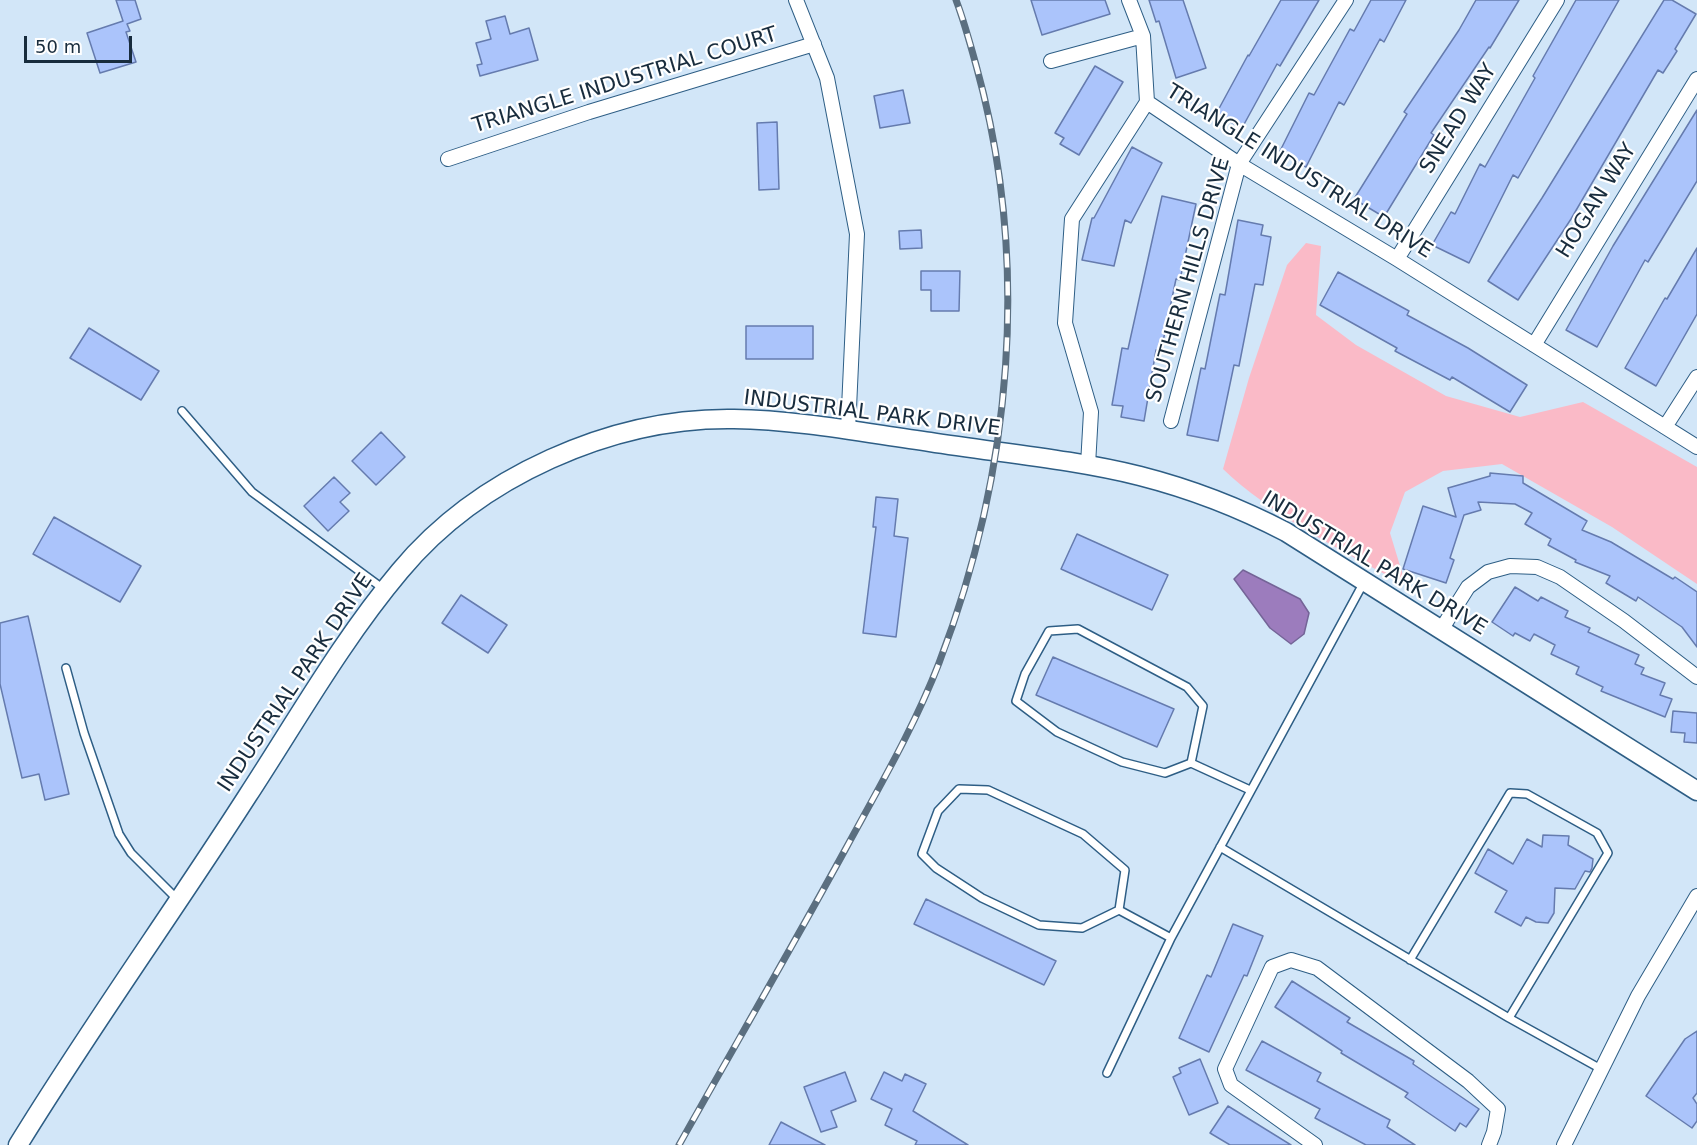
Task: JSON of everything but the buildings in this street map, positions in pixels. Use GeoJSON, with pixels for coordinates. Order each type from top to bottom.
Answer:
{"type":"FeatureCollection","features":[{"type":"Feature","properties":{"kind":"street"},"geometry":{"type":"LineString","coordinates":[[796,0],[827,78],[856,234],[848,430]]}},
{"type":"Feature","properties":{"kind":"street"},"geometry":{"type":"LineString","coordinates":[[1129,0],[1143,36],[1147,102]]}},
{"type":"Feature","properties":{"kind":"street","name":"SOUTHERN HILLS DRIVE"},"geometry":{"type":"LineString","coordinates":[[1171,421],[1239,164],[1346,0]]}},
{"type":"Feature","properties":{"kind":"street","name":"SNEAD WAY"},"geometry":{"type":"LineString","coordinates":[[1397,259],[1557,0]]}},
{"type":"Feature","properties":{"kind":"street"},"geometry":{"type":"LineString","coordinates":[[1051,61],[1143,36]]}},
{"type":"Feature","properties":{"kind":"street","name":"TRIANGLE INDUSTRIAL COURT"},"geometry":{"type":"LineString","coordinates":[[448,159],[589,112],[814,44]]}},
{"type":"Feature","properties":{"kind":"street","name":"HOGAN WAY"},"geometry":{"type":"LineString","coordinates":[[1534,345],[1697,79]]}},
{"type":"Feature","properties":{"kind":"street","name":"TRIANGLE INDUSTRIAL DRIVE"},"geometry":{"type":"LineString","coordinates":[[1088,465],[1091,412],[1065,323],[1072,219],[1147,102],[1239,164],[1397,259],[1697,447]]}},
{"type":"Feature","properties":{"kind":"street"},"geometry":{"type":"LineString","coordinates":[[1665,427],[1697,377]]}},
{"type":"Feature","properties":{"kind":"street","name":"INDUSTRIAL PARK DRIVE"},"geometry":{"type":"LineString","coordinates":[[18,1145],[363,617],[409,561],[438,532],[468,507],[520,475],[586,444],[648,427],[710,419],[769,420],[1088,465],[1185,489],[1253,515],[1286,532],[1697,791]]}},
{"type":"Feature","properties":{"kind":"street"},"geometry":{"type":"LineString","coordinates":[[1441,630],[1468,587],[1488,572],[1510,566],[1537,567],[1560,577],[1614,614],[1697,677]]}},
{"type":"Feature","properties":{"kind":"street"},"geometry":{"type":"LineString","coordinates":[[1564,1145],[1638,996],[1697,896]]}},
{"type":"Feature","properties":{"kind":"street"},"geometry":{"type":"LineString","coordinates":[[1315,1145],[1231,1085],[1225,1069],[1272,967],[1291,960],[1317,968],[1468,1080],[1498,1109],[1489,1145]]}},
{"type":"Feature","properties":{"kind":"lane"},"geometry":{"type":"LineString","coordinates":[[182,411],[252,492],[385,590]]}},
{"type":"Feature","properties":{"kind":"lane"},"geometry":{"type":"LineString","coordinates":[[1107,1073],[1171,938],[1364,582]]}},
{"type":"Feature","properties":{"kind":"lane"},"geometry":{"type":"LineString","coordinates":[[1191,763],[1203,706],[1187,687],[1078,629],[1049,631],[1025,674],[1016,701],[1057,732],[1122,762],[1165,773],[1191,763],[1250,790]]}},
{"type":"Feature","properties":{"kind":"lane"},"geometry":{"type":"LineString","coordinates":[[66,668],[84,733],[119,834],[131,853],[179,901]]}},
{"type":"Feature","properties":{"kind":"lane"},"geometry":{"type":"LineString","coordinates":[[959,789],[988,790],[1083,834],[1125,870],[1119,910],[1082,928],[1039,925],[982,898],[936,868],[922,854],[938,811],[959,789]]}},
{"type":"Feature","properties":{"kind":"lane"},"geometry":{"type":"LineString","coordinates":[[1410,960],[1510,793],[1527,794],[1597,833],[1608,853],[1509,1018]]}},
{"type":"Feature","properties":{"kind":"lane"},"geometry":{"type":"LineString","coordinates":[[1220,847],[1509,1018],[1601,1069]]}},
{"type":"Feature","properties":{"kind":"lane"},"geometry":{"type":"LineString","coordinates":[[1119,910],[1171,938]]}},
{"type":"Feature","properties":{"kind":"shaded area"},"geometry":{"type":"Polygon","coordinates":[[[1306,243],[1321,246],[1316,315],[1356,345],[1446,396],[1520,417],[1583,402],[1697,467],[1697,584],[1612,527],[1502,464],[1443,471],[1405,492],[1390,533],[1405,582],[1394,579],[1305,529],[1261,501],[1241,485],[1223,469],[1249,378],[1287,265],[1306,243]]]}},
{"type":"Feature","properties":{"kind":"shaded area"},"geometry":{"type":"Polygon","coordinates":[[[1243,570],[1300,599],[1309,613],[1304,634],[1291,644],[1270,628],[1234,579],[1243,570]]]}},
{"type":"Feature","properties":{"kind":"railway"},"geometry":{"type":"LineString","coordinates":[[679,1145],[825,887],[918,711],[939,663],[964,591],[983,517],[997,442],[1006,367],[1008,291],[1004,215],[993,139],[976,65],[956,0]]}}]}
